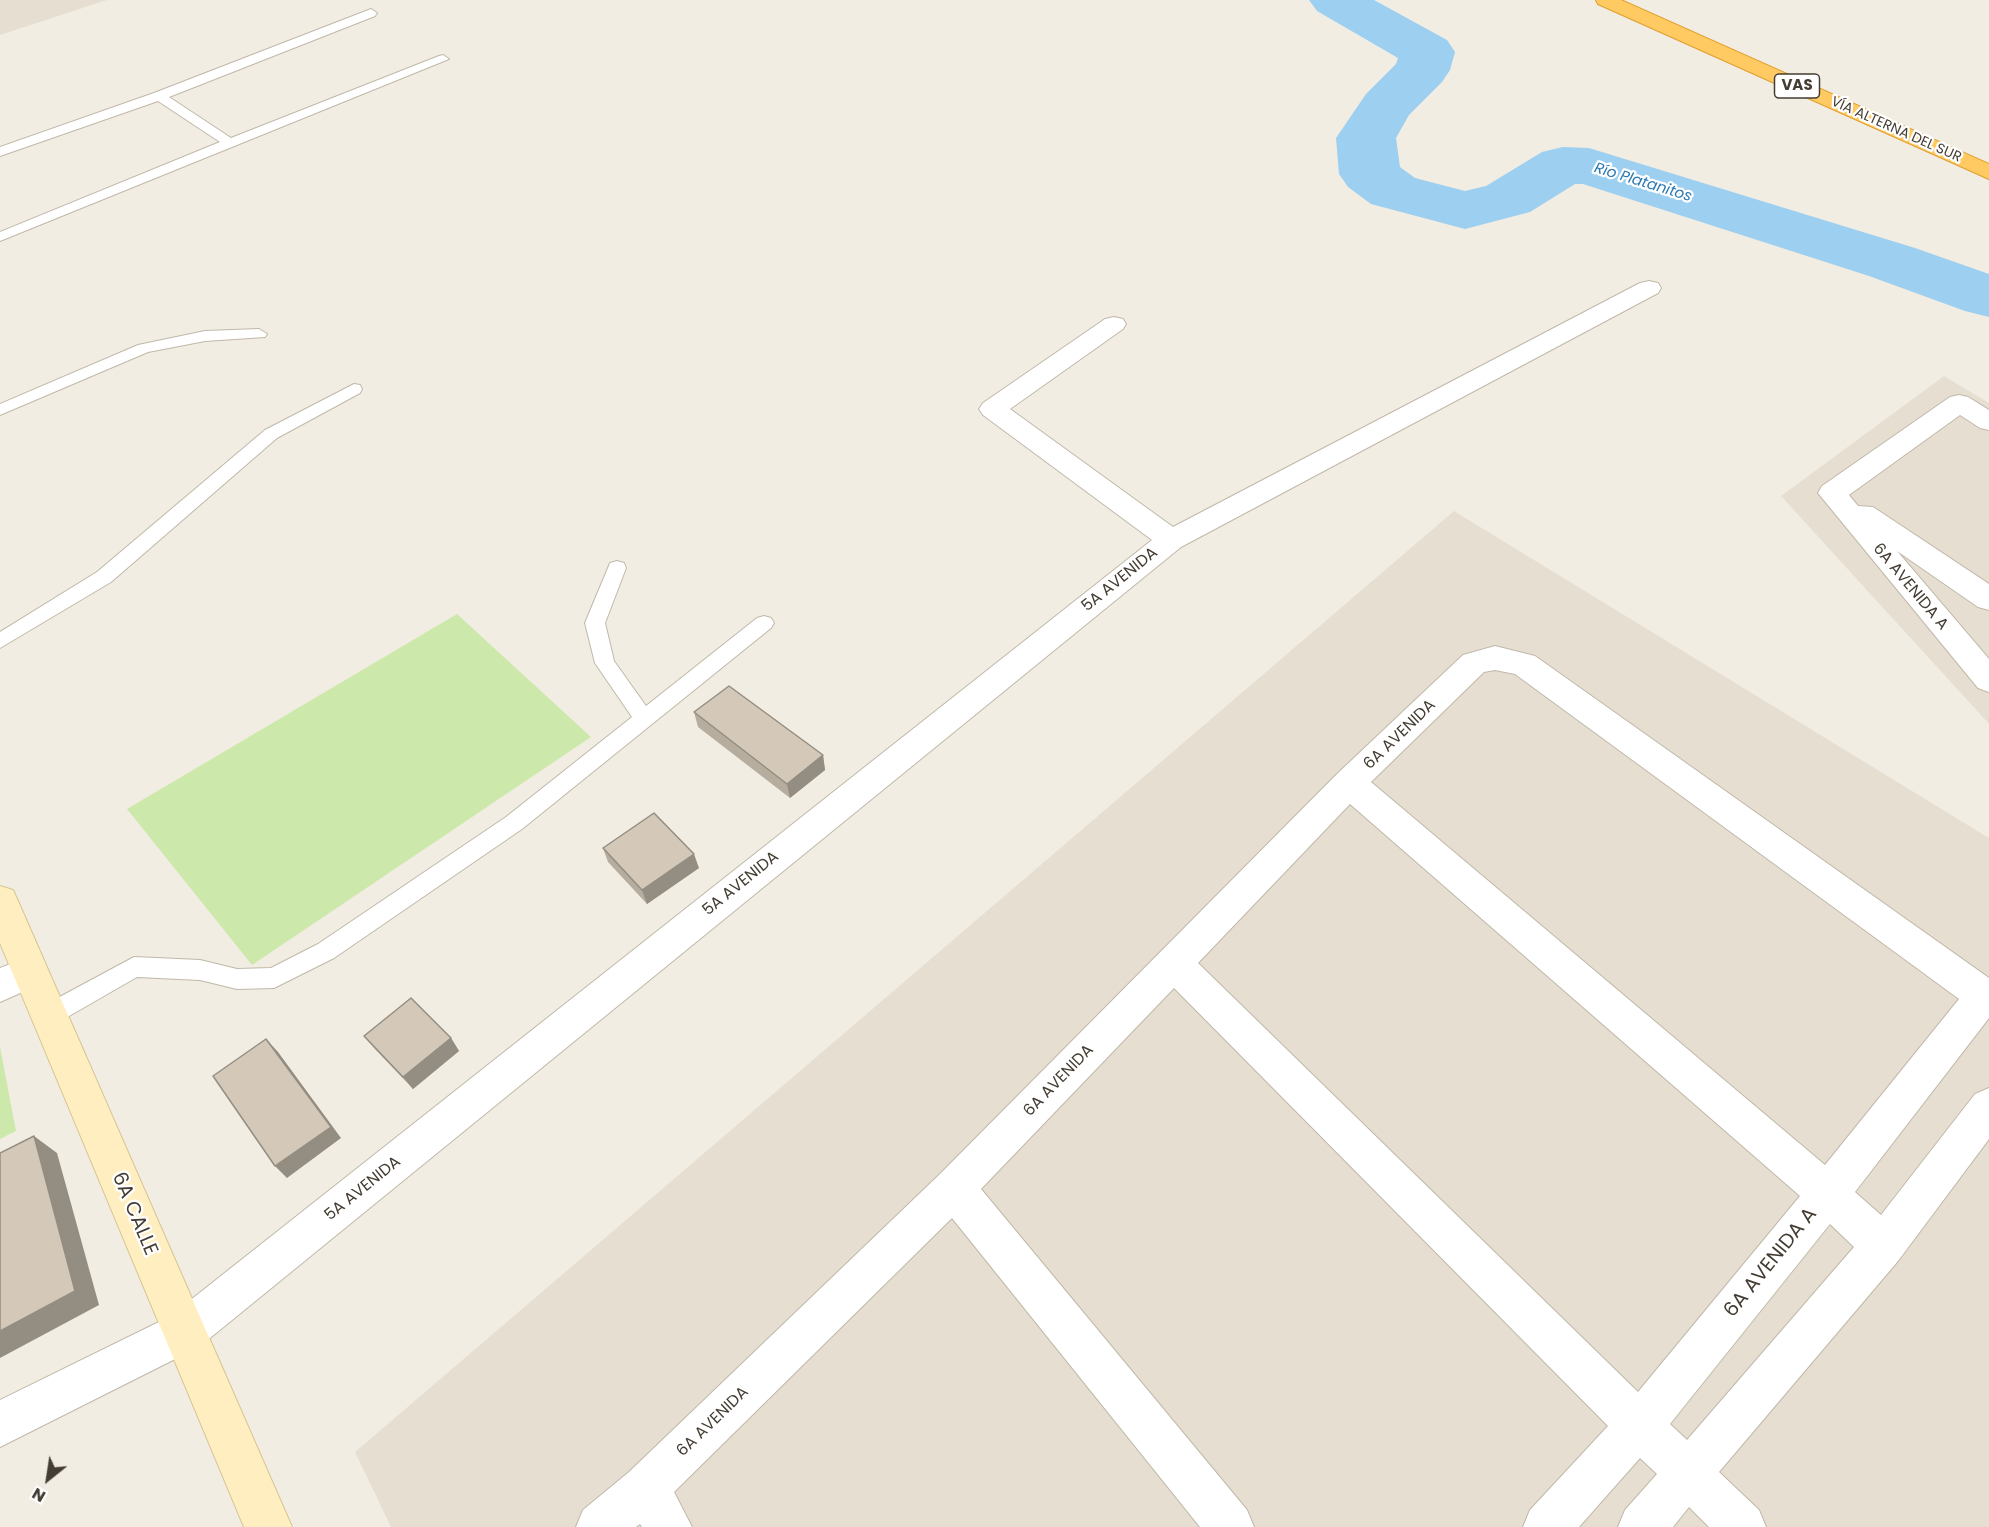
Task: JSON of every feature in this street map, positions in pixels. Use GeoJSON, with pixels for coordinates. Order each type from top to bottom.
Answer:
{"type":"FeatureCollection","features":[{"type":"Feature","properties":{"kind":"highway","name":"VÍA ALTERNA DEL SUR"},"geometry":{"type":"LineString","coordinates":[[1605,0],[1989,172]]}},
{"type":"Feature","properties":{"kind":"highway","name":"VÍA ALTERNA DEL SUR"},"geometry":{"type":"LineString","coordinates":[[1647,0],[1989,151]]}},
{"type":"Feature","properties":{"kind":"main road","name":"6A CALLE"},"geometry":{"type":"LineString","coordinates":[[0,901],[15,979],[49,1015],[268,1527]]}},
{"type":"Feature","properties":{"kind":"street"},"geometry":{"type":"LineString","coordinates":[[1171,540],[1649,288]]}},
{"type":"Feature","properties":{"kind":"street","name":"5A AVENIDA"},"geometry":{"type":"LineString","coordinates":[[0,1424],[184,1332],[1171,540],[992,409],[1114,324]]}},
{"type":"Feature","properties":{"kind":"street"},"geometry":{"type":"LineString","coordinates":[[1989,422],[1959,404],[1832,493],[1989,599]]}},
{"type":"Feature","properties":{"kind":"street","name":"6A AVENIDA A"},"geometry":{"type":"LineString","coordinates":[[1832,493],[1989,680]]}},
{"type":"Feature","properties":{"kind":"street","name":"6A AVENIDA"},"geometry":{"type":"LineString","coordinates":[[600,1527],[645,1488],[954,1188],[1349,783],[1474,663],[1495,658],[1524,664],[1987,996]]}},
{"type":"Feature","properties":{"kind":"street"},"geometry":{"type":"LineString","coordinates":[[1349,783],[1828,1194],[1883,1246]]}},
{"type":"Feature","properties":{"kind":"street"},"geometry":{"type":"LineString","coordinates":[[1173,963],[1742,1527]]}},
{"type":"Feature","properties":{"kind":"street","name":"6A AVENIDA A"},"geometry":{"type":"LineString","coordinates":[[1547,1527],[1640,1425],[1987,996]]}},
{"type":"Feature","properties":{"kind":"street"},"geometry":{"type":"LineString","coordinates":[[1642,1527],[1883,1246],[1989,1107]]}},
{"type":"Feature","properties":{"kind":"street"},"geometry":{"type":"LineString","coordinates":[[954,1188],[1230,1527]]}},
{"type":"Feature","properties":{"kind":"street"},"geometry":{"type":"LineString","coordinates":[[645,1488],[668,1527]]}},
{"type":"Feature","properties":{"kind":"lane"},"geometry":{"type":"LineString","coordinates":[[0,152],[159,96],[371,13]]}},
{"type":"Feature","properties":{"kind":"lane"},"geometry":{"type":"LineString","coordinates":[[0,237],[444,59]]}},
{"type":"Feature","properties":{"kind":"lane"},"geometry":{"type":"LineString","coordinates":[[159,96],[230,143]]}},
{"type":"Feature","properties":{"kind":"lane"},"geometry":{"type":"LineString","coordinates":[[0,410],[144,348],[205,336],[259,334]]}},
{"type":"Feature","properties":{"kind":"lane"},"geometry":{"type":"LineString","coordinates":[[0,641],[104,577],[271,434],[354,389]]}},
{"type":"Feature","properties":{"kind":"lane"},"geometry":{"type":"LineString","coordinates":[[617,568],[595,623],[605,663],[644,719]]}},
{"type":"Feature","properties":{"kind":"lane"},"geometry":{"type":"LineString","coordinates":[[49,1015],[134,967],[200,970],[237,980],[274,978],[326,951],[514,823],[764,623]]}},
{"type":"Feature","properties":{"kind":"shaded area"},"geometry":{"type":"Polygon","coordinates":[[[0,0],[107,0],[0,35],[0,0]]]}},
{"type":"Feature","properties":{"kind":"shaded area"},"geometry":{"type":"Polygon","coordinates":[[[1944,376],[1989,403],[1989,724],[1781,496],[1944,376]]]}},
{"type":"Feature","properties":{"kind":"shaded area"},"geometry":{"type":"Polygon","coordinates":[[[1454,511],[1989,838],[1989,1527],[391,1527],[355,1452],[1454,511]]]}},
{"type":"Feature","properties":{"kind":"green space"},"geometry":{"type":"Polygon","coordinates":[[[457,614],[591,737],[252,965],[127,809],[457,614]]]}},
{"type":"Feature","properties":{"kind":"green space"},"geometry":{"type":"Polygon","coordinates":[[[0,1047],[16,1131],[0,1139],[0,1047]]]}},
{"type":"Feature","properties":{"kind":"building"},"geometry":{"type":"Polygon","coordinates":[[[729,686],[823,755],[787,784],[694,712],[729,686]]]}},
{"type":"Feature","properties":{"kind":"building"},"geometry":{"type":"Polygon","coordinates":[[[654,813],[694,854],[642,890],[603,848],[654,813]]]}},
{"type":"Feature","properties":{"kind":"building"},"geometry":{"type":"Polygon","coordinates":[[[411,998],[451,1038],[403,1077],[364,1036],[411,998]]]}},
{"type":"Feature","properties":{"kind":"building"},"geometry":{"type":"Polygon","coordinates":[[[266,1039],[331,1127],[275,1166],[213,1076],[266,1039]]]}},
{"type":"Feature","properties":{"kind":"building"},"geometry":{"type":"Polygon","coordinates":[[[34,1136],[75,1291],[0,1331],[0,1153],[34,1136]]]}},
{"type":"Feature","properties":{"kind":"waterway","name":"Río Platanitos"},"geometry":{"type":"LineString","coordinates":[[1335,0],[1428,52],[1422,70],[1386,106],[1366,138],[1370,174],[1393,191],[1465,210],[1508,199],[1563,165],[1589,166],[1892,262],[1989,297]]}}]}
